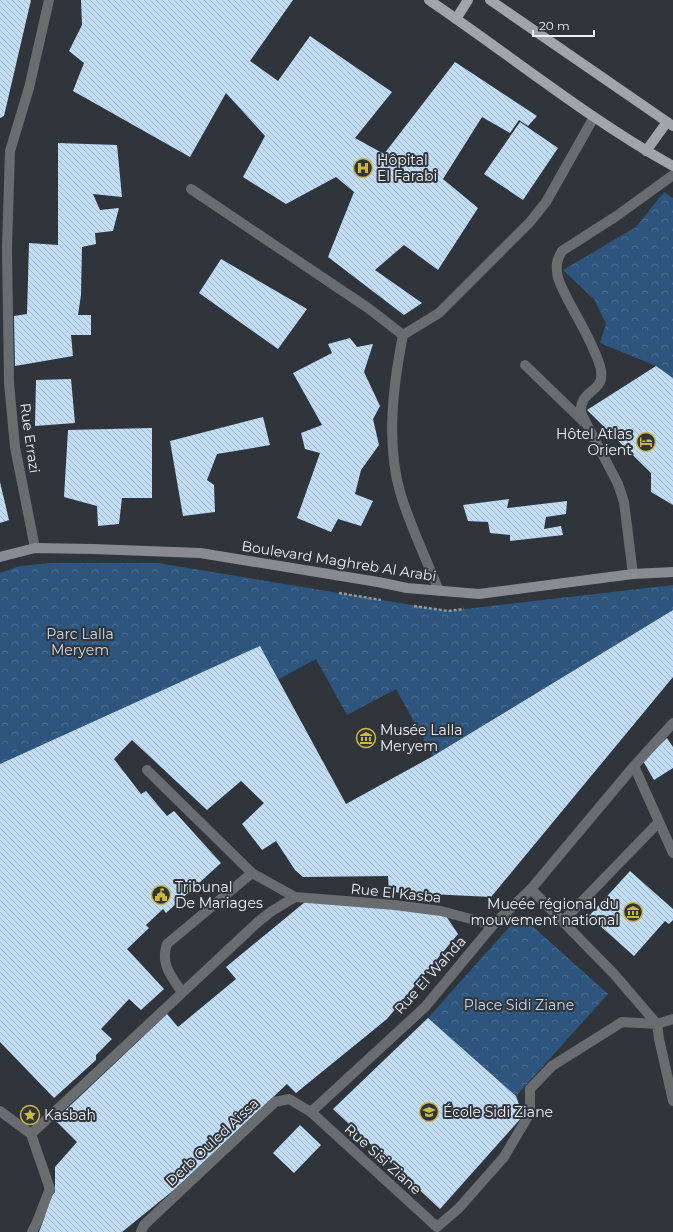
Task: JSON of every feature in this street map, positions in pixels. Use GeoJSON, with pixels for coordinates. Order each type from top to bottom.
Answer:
{"type":"FeatureCollection","features":[{"type":"Feature","properties":{"kind":"main road"},"geometry":{"type":"LineString","coordinates":[[429,0],[594,117],[646,151],[673,166]]}},
{"type":"Feature","properties":{"kind":"main road"},"geometry":{"type":"LineString","coordinates":[[456,19],[468,0]]}},
{"type":"Feature","properties":{"kind":"main road"},"geometry":{"type":"LineString","coordinates":[[490,0],[670,124],[646,151]]}},
{"type":"Feature","properties":{"kind":"main road","name":"Boulevard Maghreb Al Arabi"},"geometry":{"type":"LineString","coordinates":[[0,558],[35,548],[200,553],[407,588],[479,594],[633,574],[673,572]]}},
{"type":"Feature","properties":{"kind":"street","name":"Rue Errazi"},"geometry":{"type":"LineString","coordinates":[[35,548],[15,447],[9,383],[7,247],[10,151],[29,88],[49,0]]}},
{"type":"Feature","properties":{"kind":"street"},"geometry":{"type":"LineString","coordinates":[[439,591],[410,523],[400,492],[395,469],[393,443],[396,373],[403,335],[439,312],[530,222],[546,202],[594,117]]}},
{"type":"Feature","properties":{"kind":"street"},"geometry":{"type":"LineString","coordinates":[[0,148],[10,151]]}},
{"type":"Feature","properties":{"kind":"street"},"geometry":{"type":"LineString","coordinates":[[633,574],[624,502],[618,484],[581,413],[583,399],[601,382],[602,376],[593,350],[562,288],[557,273],[557,260],[562,251],[618,215],[673,175]]}},
{"type":"Feature","properties":{"kind":"street"},"geometry":{"type":"LineString","coordinates":[[191,189],[368,308],[403,335]]}},
{"type":"Feature","properties":{"kind":"street"},"geometry":{"type":"LineString","coordinates":[[525,365],[586,423]]}},
{"type":"Feature","properties":{"kind":"street","name":"Rue El Wahda"},"geometry":{"type":"LineString","coordinates":[[311,1112],[425,1007],[493,924],[531,889],[634,766],[673,723]]}},
{"type":"Feature","properties":{"kind":"street"},"geometry":{"type":"LineString","coordinates":[[634,766],[673,853]]}},
{"type":"Feature","properties":{"kind":"street"},"geometry":{"type":"LineString","coordinates":[[31,1134],[259,921],[295,897],[252,873],[147,770]]}},
{"type":"Feature","properties":{"kind":"street"},"geometry":{"type":"LineString","coordinates":[[563,921],[660,822]]}},
{"type":"Feature","properties":{"kind":"street"},"geometry":{"type":"LineString","coordinates":[[182,992],[168,972],[164,960],[167,944],[252,873]]}},
{"type":"Feature","properties":{"kind":"street"},"geometry":{"type":"LineString","coordinates":[[531,889],[614,974],[657,1024],[673,1101]]}},
{"type":"Feature","properties":{"kind":"street","name":"Rue El Kasba"},"geometry":{"type":"LineString","coordinates":[[295,897],[395,905],[441,911],[493,924]]}},
{"type":"Feature","properties":{"kind":"street"},"geometry":{"type":"LineString","coordinates":[[437,1229],[459,1208],[504,1157],[530,1113],[530,1089],[552,1066],[622,1022],[657,1024],[673,1019]]}},
{"type":"Feature","properties":{"kind":"street","name":"Derb Ouled Aissa"},"geometry":{"type":"LineString","coordinates":[[141,1232],[144,1225],[275,1102],[289,1099],[311,1112]]}},
{"type":"Feature","properties":{"kind":"street"},"geometry":{"type":"LineString","coordinates":[[0,1111],[31,1134],[50,1189],[42,1206],[40,1218],[32,1232]]}},
{"type":"Feature","properties":{"kind":"street","name":"Rue Sisi Ziane"},"geometry":{"type":"LineString","coordinates":[[311,1112],[437,1229]]}},
{"type":"Feature","properties":{"kind":"green space"},"geometry":{"type":"Polygon","coordinates":[[[664,192],[673,198],[673,378],[656,366],[600,343],[606,324],[594,299],[563,270],[636,227],[664,192]]]}},
{"type":"Feature","properties":{"kind":"green space","name":"Parc Lalla Meryem"},"geometry":{"type":"Polygon","coordinates":[[[52,563],[158,563],[448,611],[673,585],[673,610],[433,756],[396,689],[347,715],[316,659],[277,680],[0,764],[0,573],[20,566],[52,563]]]}},
{"type":"Feature","properties":{"kind":"green space","name":"Place Sidi Ziane"},"geometry":{"type":"Polygon","coordinates":[[[520,915],[608,994],[516,1096],[428,1018],[520,915]]]}},
{"type":"Feature","properties":{"kind":"building"},"geometry":{"type":"Polygon","coordinates":[[[0,0],[31,0],[4,116],[0,118],[0,0]]]}},
{"type":"Feature","properties":{"kind":"building","name":"Hôpital El Farabi"},"geometry":{"type":"Polygon","coordinates":[[[81,0],[293,0],[250,61],[278,81],[310,36],[392,92],[355,138],[384,154],[455,62],[537,116],[528,126],[519,120],[510,133],[482,117],[443,179],[478,208],[438,270],[404,245],[375,270],[422,303],[404,315],[328,257],[354,192],[336,177],[286,204],[243,177],[265,136],[226,93],[190,157],[73,91],[84,63],[69,51],[82,25],[81,0]]]}},
{"type":"Feature","properties":{"kind":"building"},"geometry":{"type":"Polygon","coordinates":[[[520,122],[558,148],[523,200],[484,174],[520,122]]]}},
{"type":"Feature","properties":{"kind":"building"},"geometry":{"type":"Polygon","coordinates":[[[58,143],[117,145],[122,197],[93,194],[100,210],[119,208],[113,231],[95,233],[96,244],[82,247],[81,295],[78,315],[91,315],[91,335],[71,335],[73,356],[15,366],[14,316],[27,314],[29,243],[58,245],[58,143]]]}},
{"type":"Feature","properties":{"kind":"building"},"geometry":{"type":"Polygon","coordinates":[[[221,259],[307,309],[278,349],[199,293],[221,259]]]}},
{"type":"Feature","properties":{"kind":"building"},"geometry":{"type":"Polygon","coordinates":[[[350,338],[357,347],[373,344],[364,372],[380,406],[373,419],[379,445],[361,470],[355,494],[373,501],[361,526],[338,519],[331,532],[297,518],[320,453],[305,449],[301,433],[322,425],[293,373],[332,353],[328,344],[350,338]]]}},
{"type":"Feature","properties":{"kind":"building","name":"Hôtel Atlas Orient"},"geometry":{"type":"Polygon","coordinates":[[[656,366],[673,378],[673,505],[651,492],[651,473],[587,410],[656,366]]]}},
{"type":"Feature","properties":{"kind":"building"},"geometry":{"type":"Polygon","coordinates":[[[71,379],[75,423],[35,426],[36,380],[71,379]]]}},
{"type":"Feature","properties":{"kind":"building"},"geometry":{"type":"Polygon","coordinates":[[[263,417],[270,445],[217,454],[207,480],[214,485],[215,512],[183,516],[170,441],[263,417]]]}},
{"type":"Feature","properties":{"kind":"building"},"geometry":{"type":"Polygon","coordinates":[[[152,428],[152,498],[122,498],[119,524],[98,526],[97,506],[64,497],[68,430],[152,428]]]}},
{"type":"Feature","properties":{"kind":"building"},"geometry":{"type":"Polygon","coordinates":[[[0,482],[9,520],[0,523],[0,482]]]}},
{"type":"Feature","properties":{"kind":"building"},"geometry":{"type":"Polygon","coordinates":[[[509,499],[507,508],[567,501],[566,514],[546,517],[544,529],[561,526],[563,535],[510,541],[510,535],[490,533],[488,522],[468,521],[463,505],[509,499]]]}},
{"type":"Feature","properties":{"kind":"building"},"geometry":{"type":"Polygon","coordinates":[[[673,610],[673,677],[491,897],[389,892],[388,876],[303,877],[295,870],[276,841],[262,850],[242,824],[264,803],[241,781],[207,810],[132,740],[114,759],[141,794],[146,791],[167,816],[174,811],[221,863],[166,913],[163,909],[146,925],[149,928],[127,949],[164,989],[141,1010],[129,999],[101,1029],[112,1039],[96,1055],[96,1060],[54,1098],[0,1042],[0,764],[260,646],[346,804],[433,756],[673,610]]]}},
{"type":"Feature","properties":{"kind":"building"},"geometry":{"type":"Polygon","coordinates":[[[667,738],[673,747],[673,768],[654,780],[643,761],[667,738]]]}},
{"type":"Feature","properties":{"kind":"building","name":"Mueée régional du mouvement national"},"geometry":{"type":"Polygon","coordinates":[[[630,871],[673,909],[673,920],[669,924],[665,921],[634,956],[589,916],[630,871]]]}},
{"type":"Feature","properties":{"kind":"building"},"geometry":{"type":"Polygon","coordinates":[[[305,902],[444,913],[458,934],[387,1019],[296,1093],[287,1084],[175,1189],[122,1232],[39,1232],[45,1216],[42,1207],[55,1192],[55,1167],[77,1142],[55,1120],[167,1014],[178,1027],[236,979],[226,967],[305,902]]]}},
{"type":"Feature","properties":{"kind":"building","name":"École Sidi Ziane"},"geometry":{"type":"Polygon","coordinates":[[[428,1018],[516,1096],[523,1116],[440,1209],[333,1109],[428,1018]]]}},
{"type":"Feature","properties":{"kind":"building"},"geometry":{"type":"Polygon","coordinates":[[[300,1125],[321,1145],[294,1173],[273,1153],[300,1125]]]}},
{"type":"Feature","properties":{"kind":"place","name":"Hôpital El Farabi"},"geometry":{"type":"Point","coordinates":[363,168]}},
{"type":"Feature","properties":{"kind":"place","name":"Hôtel Atlas Orient"},"geometry":{"type":"Point","coordinates":[646,442]}},
{"type":"Feature","properties":{"kind":"place","name":"Musée Lalla Meryem"},"geometry":{"type":"Point","coordinates":[366,738]}},
{"type":"Feature","properties":{"kind":"place","name":"Tribunal De Mariages"},"geometry":{"type":"Point","coordinates":[161,895]}},
{"type":"Feature","properties":{"kind":"place","name":"Mueée régional du mouvement national"},"geometry":{"type":"Point","coordinates":[633,912]}},
{"type":"Feature","properties":{"kind":"place","name":"École Sidi Ziane"},"geometry":{"type":"Point","coordinates":[429,1112]}},
{"type":"Feature","properties":{"kind":"place","name":"Kasbah"},"geometry":{"type":"Point","coordinates":[30,1115]}}]}
